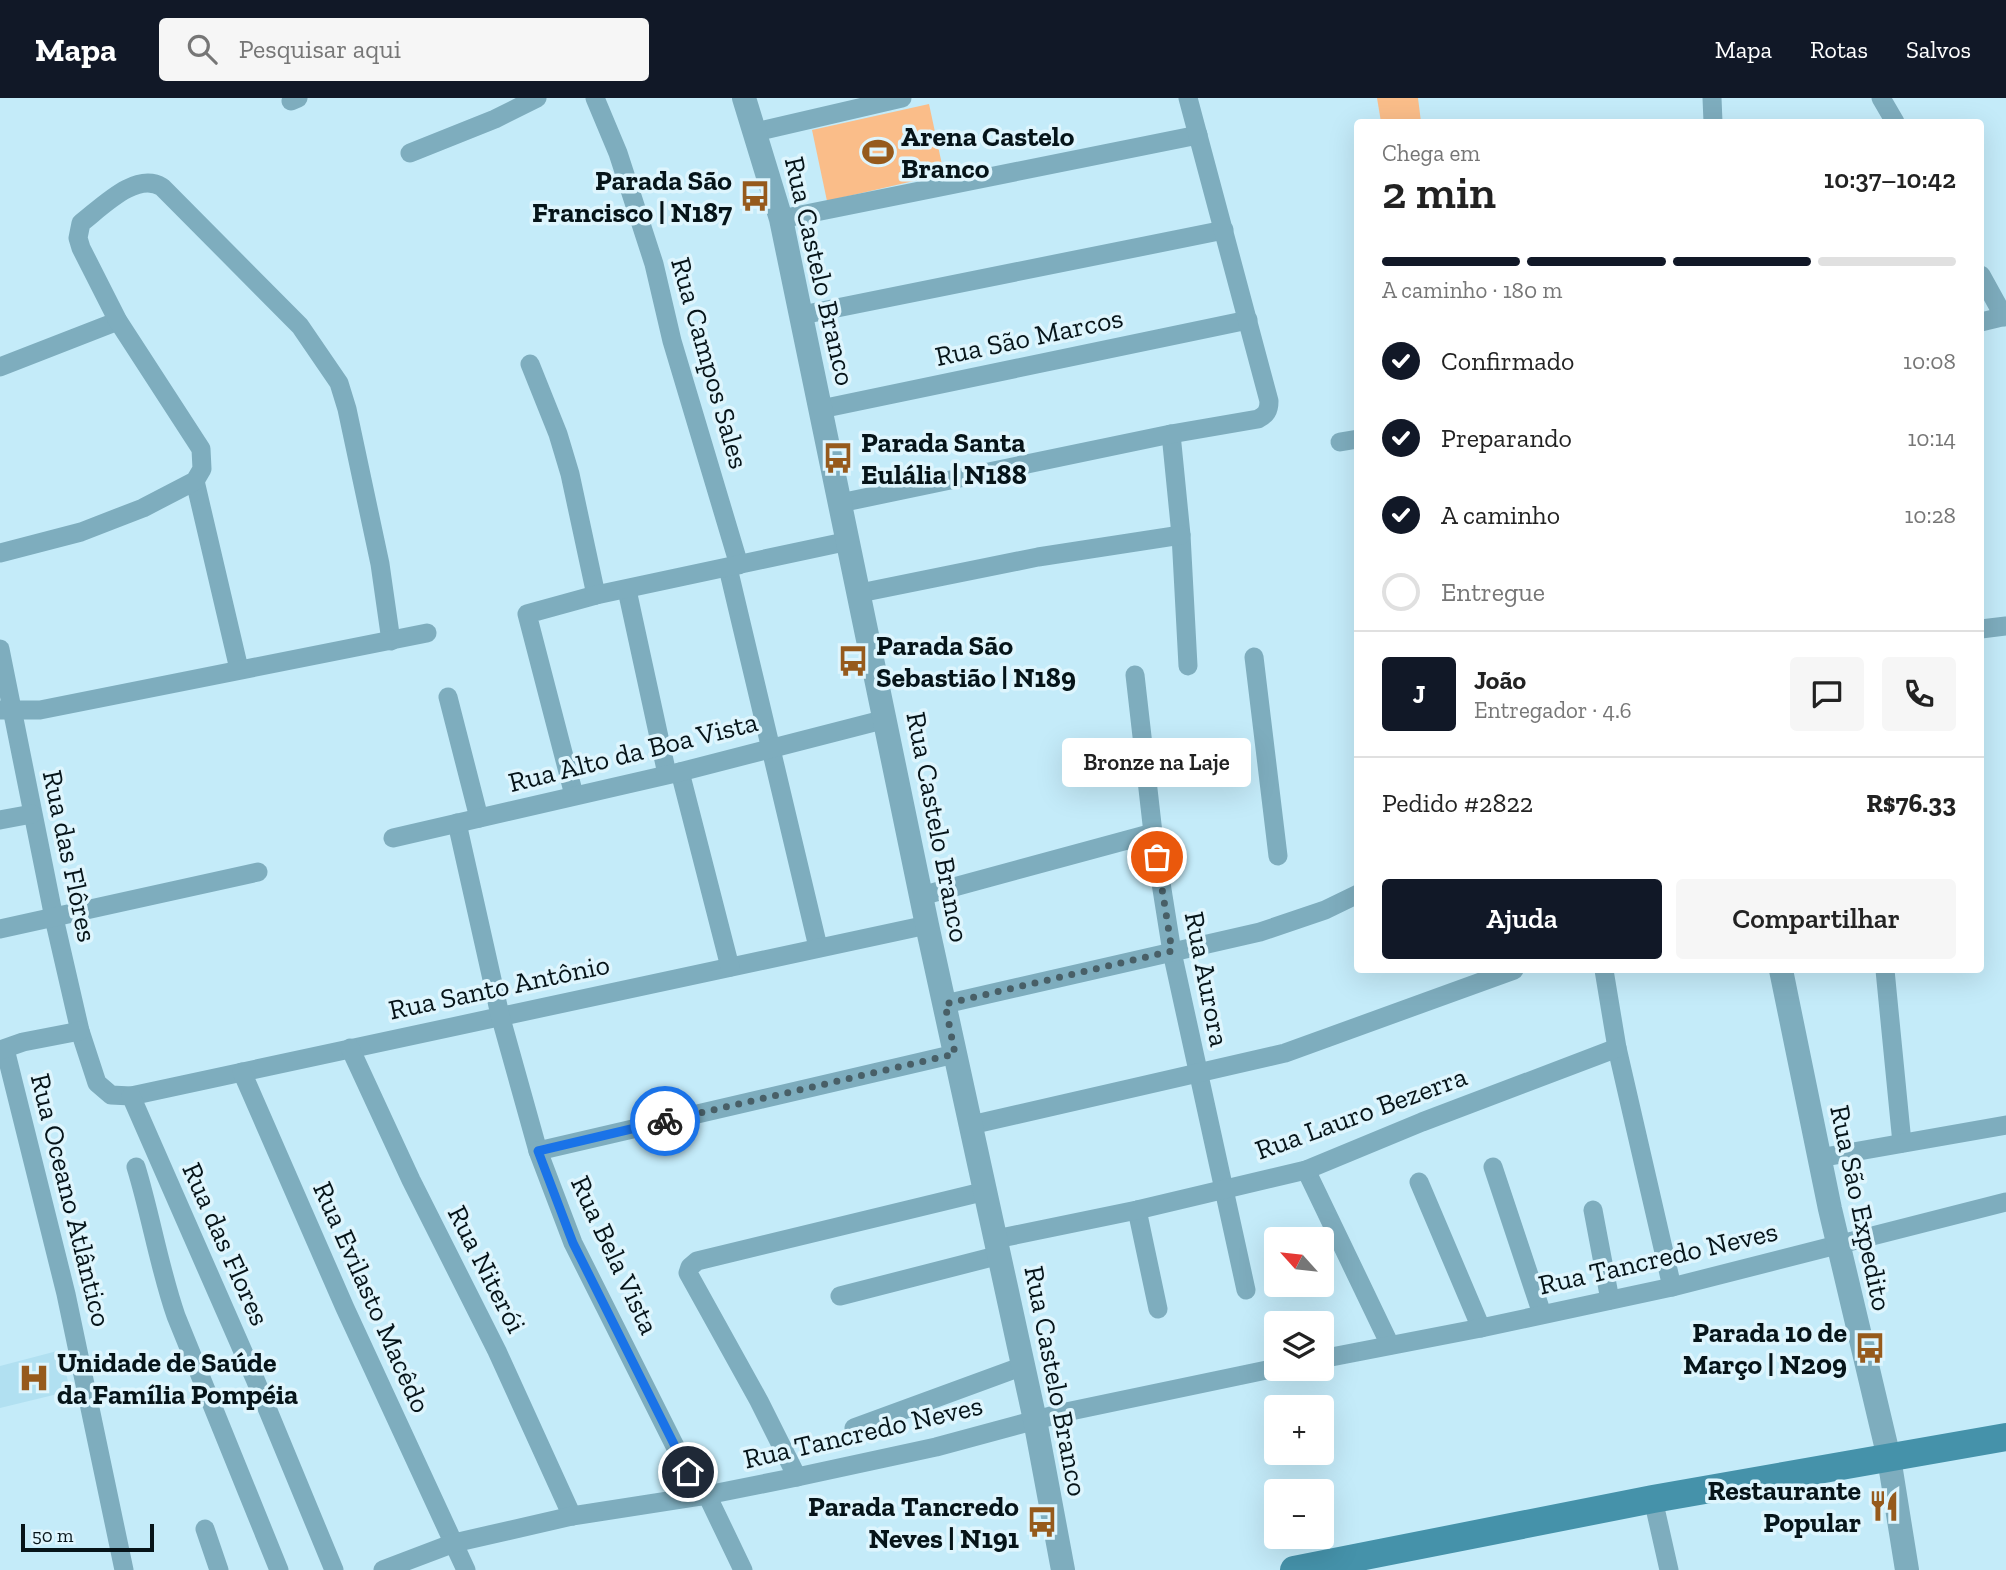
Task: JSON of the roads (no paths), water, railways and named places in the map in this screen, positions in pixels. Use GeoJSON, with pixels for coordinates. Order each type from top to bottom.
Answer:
{"type":"FeatureCollection","features":[{"type":"Feature","properties":{"kind":"main road"},"geometry":{"type":"LineString","coordinates":[[1294,1570],[1653,1499],[2006,1437]]}},
{"type":"Feature","properties":{"kind":"street"},"geometry":{"type":"LineString","coordinates":[[410,153],[495,120],[537,98]]}},
{"type":"Feature","properties":{"kind":"street","name":"Rua Campos Sales"},"geometry":{"type":"LineString","coordinates":[[595,98],[618,153],[654,264],[733,567],[769,747],[818,947]]}},
{"type":"Feature","properties":{"kind":"street","name":"Rua Castelo Branco"},"geometry":{"type":"LineString","coordinates":[[744,98],[781,219],[802,315],[927,925],[1035,1420],[1063,1570]]}},
{"type":"Feature","properties":{"kind":"street"},"geometry":{"type":"LineString","coordinates":[[756,132],[902,98]]}},
{"type":"Feature","properties":{"kind":"street"},"geometry":{"type":"LineString","coordinates":[[840,503],[1265,416],[1269,401],[1188,98]]}},
{"type":"Feature","properties":{"kind":"street"},"geometry":{"type":"LineString","coordinates":[[1712,98],[1713,119]]}},
{"type":"Feature","properties":{"kind":"street"},"geometry":{"type":"LineString","coordinates":[[1881,98],[1893,119]]}},
{"type":"Feature","properties":{"kind":"street"},"geometry":{"type":"LineString","coordinates":[[781,219],[1198,135]]}},
{"type":"Feature","properties":{"kind":"street"},"geometry":{"type":"LineString","coordinates":[[0,553],[81,532],[143,508],[195,481],[202,469],[201,449],[118,321],[78,238],[81,223],[131,186],[143,181],[155,182],[300,326],[339,383],[380,564],[391,641]]}},
{"type":"Feature","properties":{"kind":"street"},"geometry":{"type":"LineString","coordinates":[[802,315],[1224,230]]}},
{"type":"Feature","properties":{"kind":"street"},"geometry":{"type":"LineString","coordinates":[[1984,280],[2005,316],[1984,321]]}},
{"type":"Feature","properties":{"kind":"street","name":"Rua São Marcos"},"geometry":{"type":"LineString","coordinates":[[821,409],[1248,320]]}},
{"type":"Feature","properties":{"kind":"street"},"geometry":{"type":"LineString","coordinates":[[0,367],[118,321]]}},
{"type":"Feature","properties":{"kind":"street"},"geometry":{"type":"LineString","coordinates":[[530,364],[558,434],[570,474],[596,594]]}},
{"type":"Feature","properties":{"kind":"street"},"geometry":{"type":"LineString","coordinates":[[1171,434],[1181,535],[1188,666]]}},
{"type":"Feature","properties":{"kind":"street"},"geometry":{"type":"LineString","coordinates":[[195,481],[239,669]]}},
{"type":"Feature","properties":{"kind":"street"},"geometry":{"type":"LineString","coordinates":[[860,593],[1038,557],[1181,535]]}},
{"type":"Feature","properties":{"kind":"street"},"geometry":{"type":"LineString","coordinates":[[574,795],[527,614],[596,594],[627,590],[849,541]]}},
{"type":"Feature","properties":{"kind":"street"},"geometry":{"type":"LineString","coordinates":[[627,590],[673,773],[730,967]]}},
{"type":"Feature","properties":{"kind":"street"},"geometry":{"type":"LineString","coordinates":[[1984,629],[2006,626]]}},
{"type":"Feature","properties":{"kind":"street"},"geometry":{"type":"LineString","coordinates":[[6,710],[40,710],[427,634]]}},
{"type":"Feature","properties":{"kind":"street","name":"Rua das Flôres"},"geometry":{"type":"LineString","coordinates":[[0,649],[6,710],[80,1031],[97,1083],[111,1095],[131,1096]]}},
{"type":"Feature","properties":{"kind":"street"},"geometry":{"type":"LineString","coordinates":[[1254,657],[1278,856]]}},
{"type":"Feature","properties":{"kind":"street","name":"Rua Aurora"},"geometry":{"type":"LineString","coordinates":[[1135,675],[1153,833],[1172,951],[1246,1290]]}},
{"type":"Feature","properties":{"kind":"street"},"geometry":{"type":"LineString","coordinates":[[448,697],[479,818]]}},
{"type":"Feature","properties":{"kind":"street","name":"Rua Alto da Boa Vista"},"geometry":{"type":"LineString","coordinates":[[393,838],[673,773],[886,719]]}},
{"type":"Feature","properties":{"kind":"street"},"geometry":{"type":"LineString","coordinates":[[0,820],[32,814]]}},
{"type":"Feature","properties":{"kind":"street","name":"Rua Bela Vista"},"geometry":{"type":"LineString","coordinates":[[457,823],[500,1015],[538,1151],[573,1243],[743,1570]]}},
{"type":"Feature","properties":{"kind":"street"},"geometry":{"type":"LineString","coordinates":[[921,896],[1153,833]]}},
{"type":"Feature","properties":{"kind":"street"},"geometry":{"type":"LineString","coordinates":[[0,929],[258,872]]}},
{"type":"Feature","properties":{"kind":"street"},"geometry":{"type":"LineString","coordinates":[[945,1004],[1260,932],[1325,910],[1354,896]]}},
{"type":"Feature","properties":{"kind":"street","name":"Rua Santo Antônio"},"geometry":{"type":"LineString","coordinates":[[131,1096],[927,925]]}},
{"type":"Feature","properties":{"kind":"street"},"geometry":{"type":"LineString","coordinates":[[971,1125],[1285,1053],[1506,973]]}},
{"type":"Feature","properties":{"kind":"street"},"geometry":{"type":"LineString","coordinates":[[1604,973],[1617,1048],[1672,1287]]}},
{"type":"Feature","properties":{"kind":"street","name":"Rua São Expedito"},"geometry":{"type":"LineString","coordinates":[[1782,973],[1838,1245],[1889,1458],[1907,1570]]}},
{"type":"Feature","properties":{"kind":"street"},"geometry":{"type":"LineString","coordinates":[[1885,973],[1902,1143]]}},
{"type":"Feature","properties":{"kind":"street"},"geometry":{"type":"LineString","coordinates":[[3,1049],[23,1042],[80,1031]]}},
{"type":"Feature","properties":{"kind":"street","name":"Rua Niterói"},"geometry":{"type":"LineString","coordinates":[[350,1048],[411,1180],[497,1351],[572,1516]]}},
{"type":"Feature","properties":{"kind":"street","name":"Rua Lauro Bezerra"},"geometry":{"type":"LineString","coordinates":[[840,1296],[998,1247],[1137,1210],[1306,1170],[1422,1122],[1617,1048]]}},
{"type":"Feature","properties":{"kind":"street","name":"Rua Oceano Atlântico"},"geometry":{"type":"LineString","coordinates":[[3,1049],[66,1294],[124,1570]]}},
{"type":"Feature","properties":{"kind":"street"},"geometry":{"type":"LineString","coordinates":[[538,1151],[955,1054]]}},
{"type":"Feature","properties":{"kind":"street","name":"Rua Evilasto Macêdo"},"geometry":{"type":"LineString","coordinates":[[242,1072],[345,1308],[466,1570]]}},
{"type":"Feature","properties":{"kind":"street","name":"Rua das Flores"},"geometry":{"type":"LineString","coordinates":[[131,1096],[255,1379],[334,1570]]}},
{"type":"Feature","properties":{"kind":"street"},"geometry":{"type":"LineString","coordinates":[[1819,1158],[2006,1125]]}},
{"type":"Feature","properties":{"kind":"street"},"geometry":{"type":"LineString","coordinates":[[136,1167],[151,1215],[164,1280],[176,1316],[279,1570]]}},
{"type":"Feature","properties":{"kind":"street"},"geometry":{"type":"LineString","coordinates":[[1493,1167],[1542,1314]]}},
{"type":"Feature","properties":{"kind":"street"},"geometry":{"type":"LineString","coordinates":[[1306,1170],[1390,1345]]}},
{"type":"Feature","properties":{"kind":"street"},"geometry":{"type":"LineString","coordinates":[[1419,1182],[1481,1328]]}},
{"type":"Feature","properties":{"kind":"street"},"geometry":{"type":"LineString","coordinates":[[797,1476],[688,1273],[690,1267],[697,1261],[986,1191]]}},
{"type":"Feature","properties":{"kind":"street","name":"Rua Tancredo Neves"},"geometry":{"type":"LineString","coordinates":[[1334,1356],[1672,1287],[2006,1202]]}},
{"type":"Feature","properties":{"kind":"street"},"geometry":{"type":"LineString","coordinates":[[1137,1210],[1158,1309]]}},
{"type":"Feature","properties":{"kind":"street"},"geometry":{"type":"LineString","coordinates":[[1593,1210],[1611,1300]]}},
{"type":"Feature","properties":{"kind":"street"},"geometry":{"type":"LineString","coordinates":[[854,1428],[1023,1366]]}},
{"type":"Feature","properties":{"kind":"street","name":"Rua Tancredo Neves"},"geometry":{"type":"LineString","coordinates":[[383,1570],[454,1543],[572,1516],[703,1496],[936,1447],[1035,1420],[1264,1371]]}},
{"type":"Feature","properties":{"kind":"street"},"geometry":{"type":"LineString","coordinates":[[1653,1499],[1669,1570]]}},
{"type":"Feature","properties":{"kind":"street"},"geometry":{"type":"LineString","coordinates":[[205,1529],[219,1570]]}},
{"type":"Feature","properties":{"kind":"place","name":"Arena Castelo Branco"},"geometry":{"type":"Point","coordinates":[878,152]}},
{"type":"Feature","properties":{"kind":"place","name":"Parada São Francisco | N187"},"geometry":{"type":"Point","coordinates":[755,196]}},
{"type":"Feature","properties":{"kind":"place","name":"Parada Santa Eulália | N188"},"geometry":{"type":"Point","coordinates":[838,458]}},
{"type":"Feature","properties":{"kind":"place","name":"Parada São Sebastião | N189"},"geometry":{"type":"Point","coordinates":[853,661]}},
{"type":"Feature","properties":{"kind":"place","name":"Bronze na Laje"},"geometry":{"type":"Point","coordinates":[1157,857]}},
{"type":"Feature","properties":{"kind":"place","name":"Parada 10 de Março | N209"},"geometry":{"type":"Point","coordinates":[1870,1348]}},
{"type":"Feature","properties":{"kind":"place","name":"Unidade de Saúde da Família Pompéia"},"geometry":{"type":"Point","coordinates":[34,1378]}},
{"type":"Feature","properties":{"kind":"place","name":"Restaurante Popular"},"geometry":{"type":"Point","coordinates":[1884,1506]}},
{"type":"Feature","properties":{"kind":"place","name":"Parada Tancredo Neves | N191"},"geometry":{"type":"Point","coordinates":[1042,1522]}}]}
